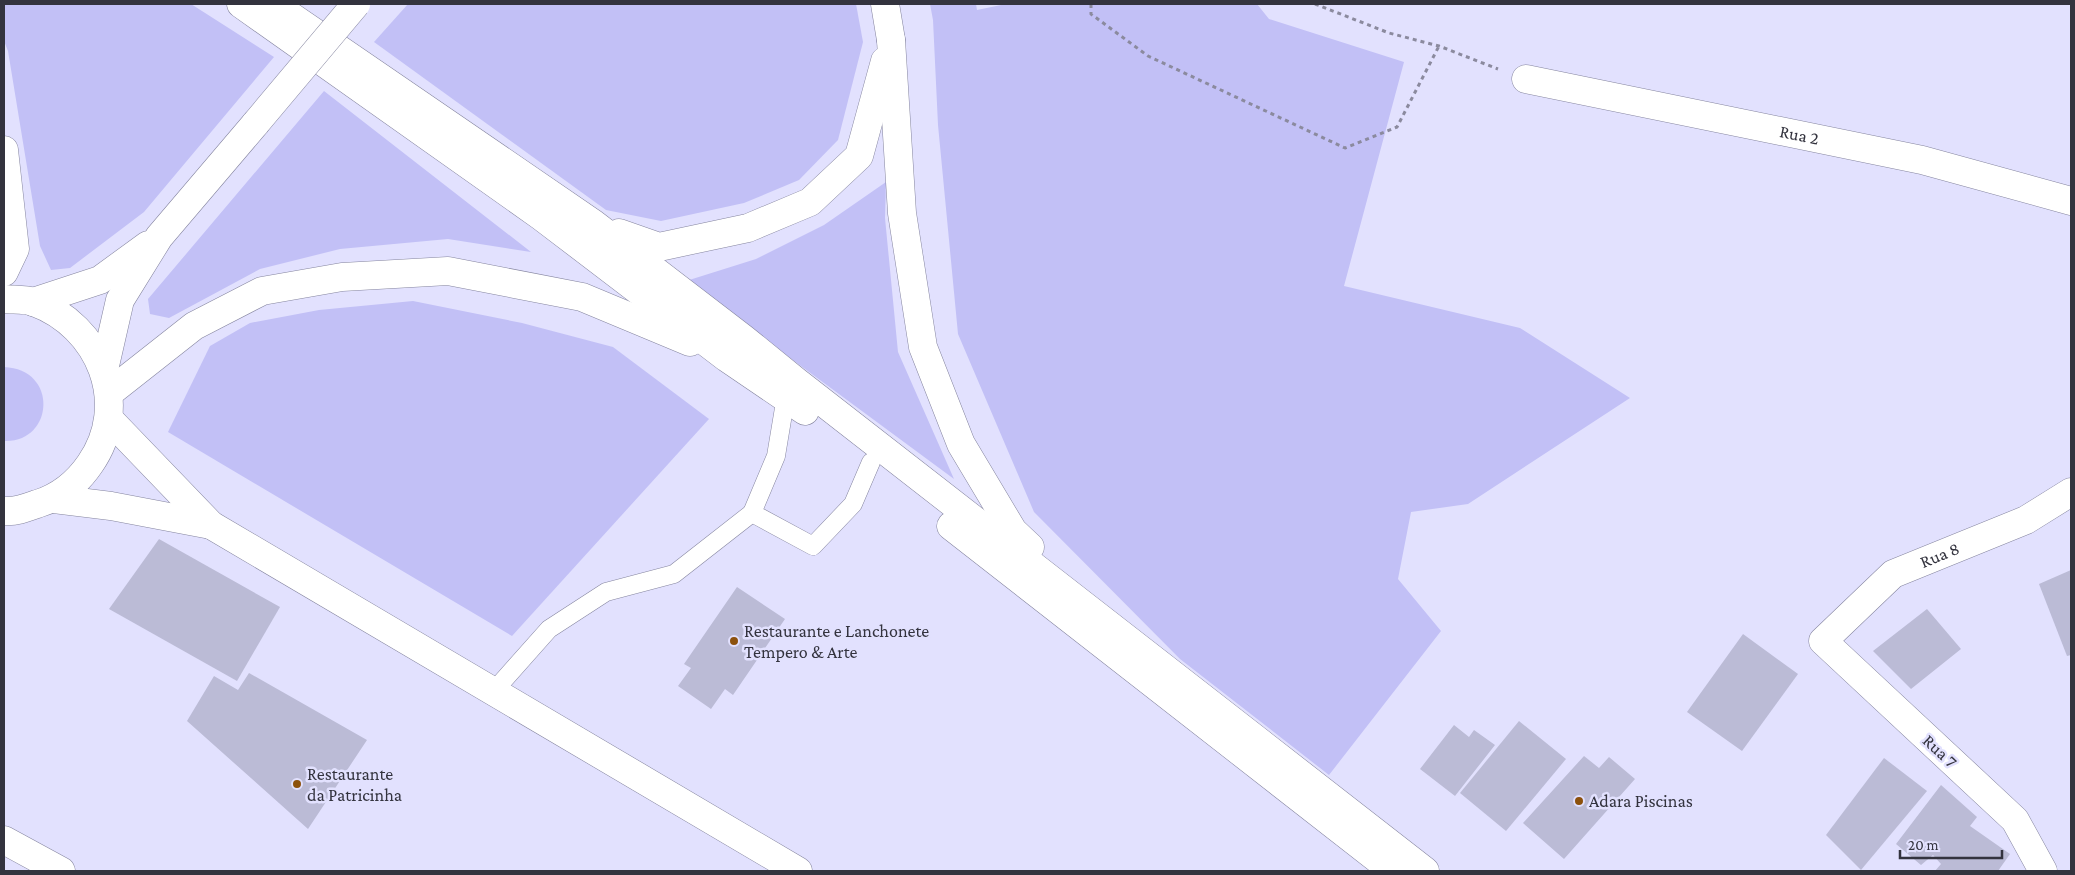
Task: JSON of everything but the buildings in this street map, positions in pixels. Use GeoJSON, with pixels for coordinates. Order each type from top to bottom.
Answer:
{"type":"FeatureCollection","features":[{"type":"Feature","properties":{"kind":"main road"},"geometry":{"type":"LineString","coordinates":[[241,4],[542,217],[727,358],[786,396],[1393,871]]}},
{"type":"Feature","properties":{"kind":"main road"},"geometry":{"type":"LineString","coordinates":[[274,4],[594,224],[1425,871]]}},
{"type":"Feature","properties":{"kind":"main road"},"geometry":{"type":"LineString","coordinates":[[7,513],[54,499],[80,478],[99,451],[109,419],[106,381],[120,300],[159,237],[356,4]]}},
{"type":"Feature","properties":{"kind":"main road"},"geometry":{"type":"LineString","coordinates":[[885,4],[891,40],[902,213],[923,347],[961,444],[1013,531],[1142,650]]}},
{"type":"Feature","properties":{"kind":"main road"},"geometry":{"type":"LineString","coordinates":[[594,224],[659,247],[748,228],[810,202],[859,156],[891,40]]}},
{"type":"Feature","properties":{"kind":"main road","name":"Rua 2"},"geometry":{"type":"LineString","coordinates":[[1526,79],[1922,160],[2071,201]]}},
{"type":"Feature","properties":{"kind":"main road"},"geometry":{"type":"LineString","coordinates":[[4,150],[15,249],[4,272]]}},
{"type":"Feature","properties":{"kind":"main road"},"geometry":{"type":"LineString","coordinates":[[33,302],[100,280],[159,237]]}},
{"type":"Feature","properties":{"kind":"main road"},"geometry":{"type":"LineString","coordinates":[[106,381],[194,326],[262,292],[342,276],[448,271],[582,298],[727,358]]}},
{"type":"Feature","properties":{"kind":"main road"},"geometry":{"type":"LineString","coordinates":[[4,299],[33,302],[70,322],[88,340],[106,381]]}},
{"type":"Feature","properties":{"kind":"main road"},"geometry":{"type":"LineString","coordinates":[[109,419],[211,525],[798,871]]}},
{"type":"Feature","properties":{"kind":"main road","name":"Rua 8"},"geometry":{"type":"LineString","coordinates":[[1823,641],[1893,574],[2026,520],[2071,492]]}},
{"type":"Feature","properties":{"kind":"main road"},"geometry":{"type":"LineString","coordinates":[[54,499],[111,506],[211,525]]}},
{"type":"Feature","properties":{"kind":"main road","name":"Rua 7"},"geometry":{"type":"LineString","coordinates":[[1823,641],[2015,820],[2043,871]]}},
{"type":"Feature","properties":{"kind":"main road"},"geometry":{"type":"LineString","coordinates":[[4,840],[61,871]]}},
{"type":"Feature","properties":{"kind":"lane"},"geometry":{"type":"LineString","coordinates":[[493,692],[549,629],[606,592],[674,574],[752,512],[776,456],[786,396]]}},
{"type":"Feature","properties":{"kind":"lane"},"geometry":{"type":"LineString","coordinates":[[752,512],[813,546],[853,504],[871,462]]}},
{"type":"Feature","properties":{"kind":"path"},"geometry":{"type":"LineString","coordinates":[[1091,4],[1091,14],[1148,56],[1345,148],[1397,127],[1439,46]]}},
{"type":"Feature","properties":{"kind":"path"},"geometry":{"type":"LineString","coordinates":[[1315,4],[1390,33],[1439,46],[1526,79]]}},
{"type":"Feature","properties":{"kind":"shaded area"},"geometry":{"type":"Polygon","coordinates":[[[4,4],[191,4],[274,57],[144,212],[70,268],[51,270],[40,246],[8,51],[4,41],[4,4]]]}},
{"type":"Feature","properties":{"kind":"shaded area"},"geometry":{"type":"Polygon","coordinates":[[[408,4],[856,4],[863,42],[838,140],[799,180],[744,203],[661,221],[606,210],[374,42],[408,4]]]}},
{"type":"Feature","properties":{"kind":"shaded area"},"geometry":{"type":"Polygon","coordinates":[[[930,4],[976,4],[977,10],[1006,4],[1257,4],[1269,19],[1404,62],[1344,286],[1520,328],[1630,398],[1468,504],[1411,512],[1398,579],[1441,631],[1329,775],[1180,659],[1034,512],[958,334],[938,125],[933,20],[930,4]]]}},
{"type":"Feature","properties":{"kind":"shaded area"},"geometry":{"type":"Polygon","coordinates":[[[324,91],[531,252],[448,239],[340,249],[260,269],[169,318],[150,314],[148,299],[324,91]]]}},
{"type":"Feature","properties":{"kind":"shaded area"},"geometry":{"type":"Polygon","coordinates":[[[886,182],[885,218],[898,352],[954,479],[686,281],[756,259],[824,225],[886,182]]]}},
{"type":"Feature","properties":{"kind":"shaded area"},"geometry":{"type":"Polygon","coordinates":[[[413,301],[522,323],[613,347],[709,419],[512,636],[168,432],[210,346],[250,323],[319,310],[413,301]]]}},
{"type":"Feature","properties":{"kind":"shaded area"},"geometry":{"type":"Polygon","coordinates":[[[4,367],[22,371],[34,380],[41,392],[43,406],[40,419],[33,431],[21,438],[4,441],[4,367]]]}},
{"type":"Feature","properties":{"kind":"place","name":"Restaurante e Lanchonete Tempero & Arte"},"geometry":{"type":"Point","coordinates":[734,641]}},
{"type":"Feature","properties":{"kind":"place","name":"Restaurante da Patricinha"},"geometry":{"type":"Point","coordinates":[297,784]}},
{"type":"Feature","properties":{"kind":"place","name":"Adara Piscinas"},"geometry":{"type":"Point","coordinates":[1579,801]}}]}
